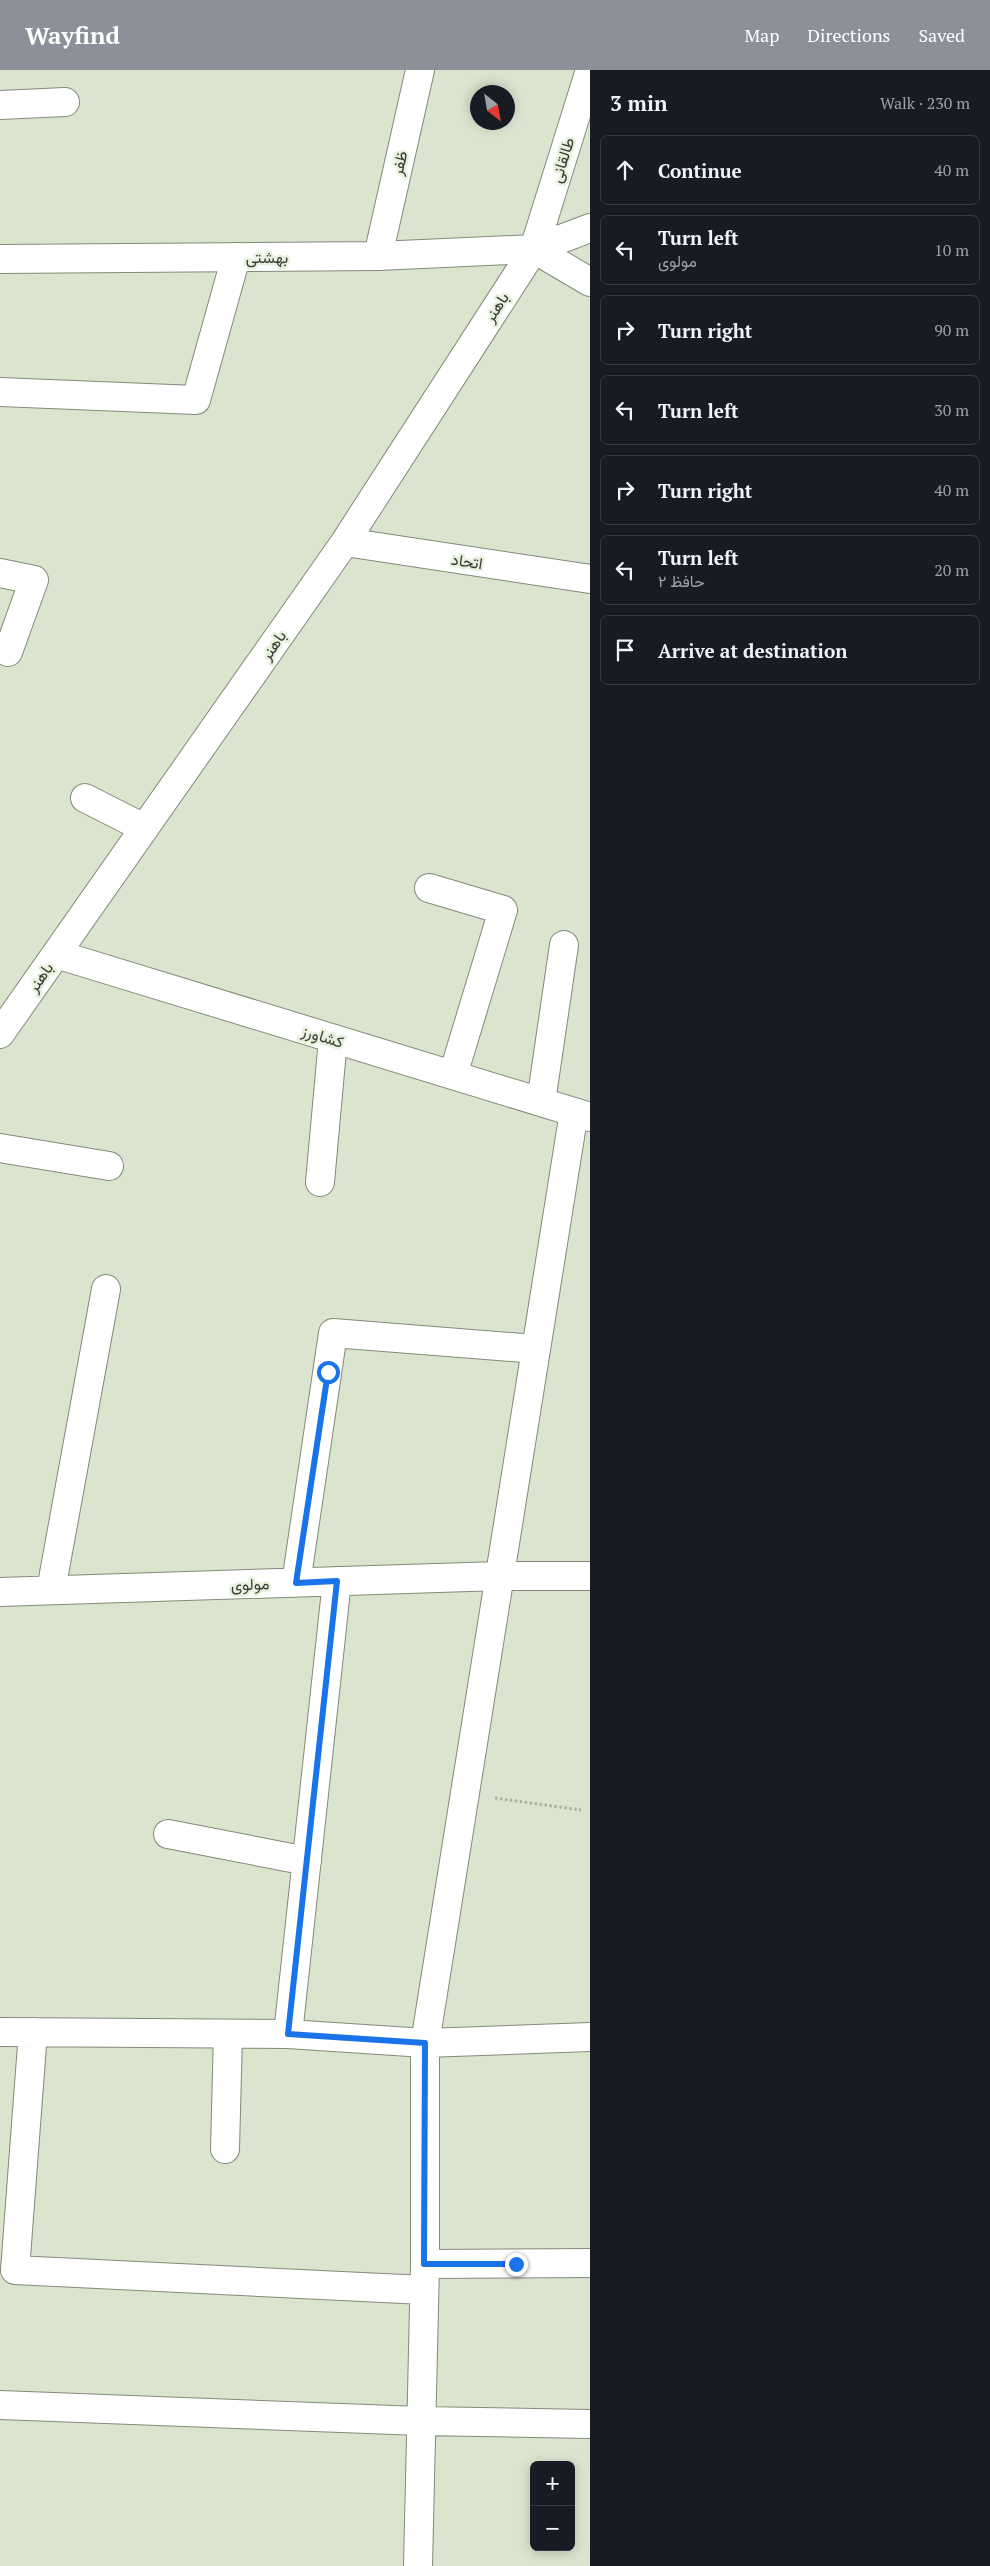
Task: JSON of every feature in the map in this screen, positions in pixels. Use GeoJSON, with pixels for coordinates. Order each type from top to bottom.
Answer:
{"type":"FeatureCollection","features":[{"type":"Feature","properties":{"kind":"street","name":"ظفر"},"geometry":{"type":"LineString","coordinates":[[378,256],[420,70]]}},
{"type":"Feature","properties":{"kind":"street","name":"طالقانی"},"geometry":{"type":"LineString","coordinates":[[534,249],[590,70]]}},
{"type":"Feature","properties":{"kind":"street"},"geometry":{"type":"LineString","coordinates":[[0,105],[65,102]]}},
{"type":"Feature","properties":{"kind":"street","name":"بهشتی"},"geometry":{"type":"LineString","coordinates":[[0,259],[378,256],[534,249],[590,228]]}},
{"type":"Feature","properties":{"kind":"street"},"geometry":{"type":"LineString","coordinates":[[534,249],[590,282]]}},
{"type":"Feature","properties":{"kind":"street","name":"باهنر"},"geometry":{"type":"LineString","coordinates":[[0,1034],[8,1004],[56,954],[345,542],[534,249]]}},
{"type":"Feature","properties":{"kind":"street"},"geometry":{"type":"LineString","coordinates":[[0,392],[196,400],[236,258]]}},
{"type":"Feature","properties":{"kind":"street","name":"اتحاد"},"geometry":{"type":"LineString","coordinates":[[345,542],[590,579]]}},
{"type":"Feature","properties":{"kind":"street"},"geometry":{"type":"LineString","coordinates":[[0,573],[34,580],[8,652]]}},
{"type":"Feature","properties":{"kind":"street"},"geometry":{"type":"LineString","coordinates":[[85,798],[144,828]]}},
{"type":"Feature","properties":{"kind":"street"},"geometry":{"type":"LineString","coordinates":[[429,888],[502,910],[453,1075]]}},
{"type":"Feature","properties":{"kind":"street"},"geometry":{"type":"LineString","coordinates":[[541,1102],[564,945]]}},
{"type":"Feature","properties":{"kind":"street","name":"کشاورز"},"geometry":{"type":"LineString","coordinates":[[56,954],[582,1115]]}},
{"type":"Feature","properties":{"kind":"street"},"geometry":{"type":"LineString","coordinates":[[320,1182],[333,1039]]}},
{"type":"Feature","properties":{"kind":"street"},"geometry":{"type":"LineString","coordinates":[[418,2566],[424,2277],[425,2043],[536,1350],[582,1115]]}},
{"type":"Feature","properties":{"kind":"street"},"geometry":{"type":"LineString","coordinates":[[0,1148],[109,1166]]}},
{"type":"Feature","properties":{"kind":"street"},"geometry":{"type":"LineString","coordinates":[[51,1590],[106,1289]]}},
{"type":"Feature","properties":{"kind":"street"},"geometry":{"type":"LineString","coordinates":[[296,1583],[334,1333],[536,1350]]}},
{"type":"Feature","properties":{"kind":"street","name":"مولوی"},"geometry":{"type":"LineString","coordinates":[[0,1592],[500,1576],[590,1576]]}},
{"type":"Feature","properties":{"kind":"street"},"geometry":{"type":"LineString","coordinates":[[288,2034],[337,1581]]}},
{"type":"Feature","properties":{"kind":"street"},"geometry":{"type":"LineString","coordinates":[[168,1834],[307,1860]]}},
{"type":"Feature","properties":{"kind":"street"},"geometry":{"type":"LineString","coordinates":[[0,2032],[288,2034],[425,2043],[590,2037]]}},
{"type":"Feature","properties":{"kind":"street"},"geometry":{"type":"LineString","coordinates":[[33,2032],[15,2270],[424,2277],[590,2263]]}},
{"type":"Feature","properties":{"kind":"street"},"geometry":{"type":"LineString","coordinates":[[225,2149],[228,2034]]}},
{"type":"Feature","properties":{"kind":"street"},"geometry":{"type":"LineString","coordinates":[[0,2405],[590,2424]]}},
{"type":"Feature","properties":{"kind":"path"},"geometry":{"type":"LineString","coordinates":[[465,1794],[581,1810]]}},
{"type":"Feature","properties":{"kind":"route"},"geometry":{"type":"LineString","coordinates":[[328,1372],[296,1583],[337,1581],[288,2034],[425,2043],[424,2264],[516,2264]]}}]}
